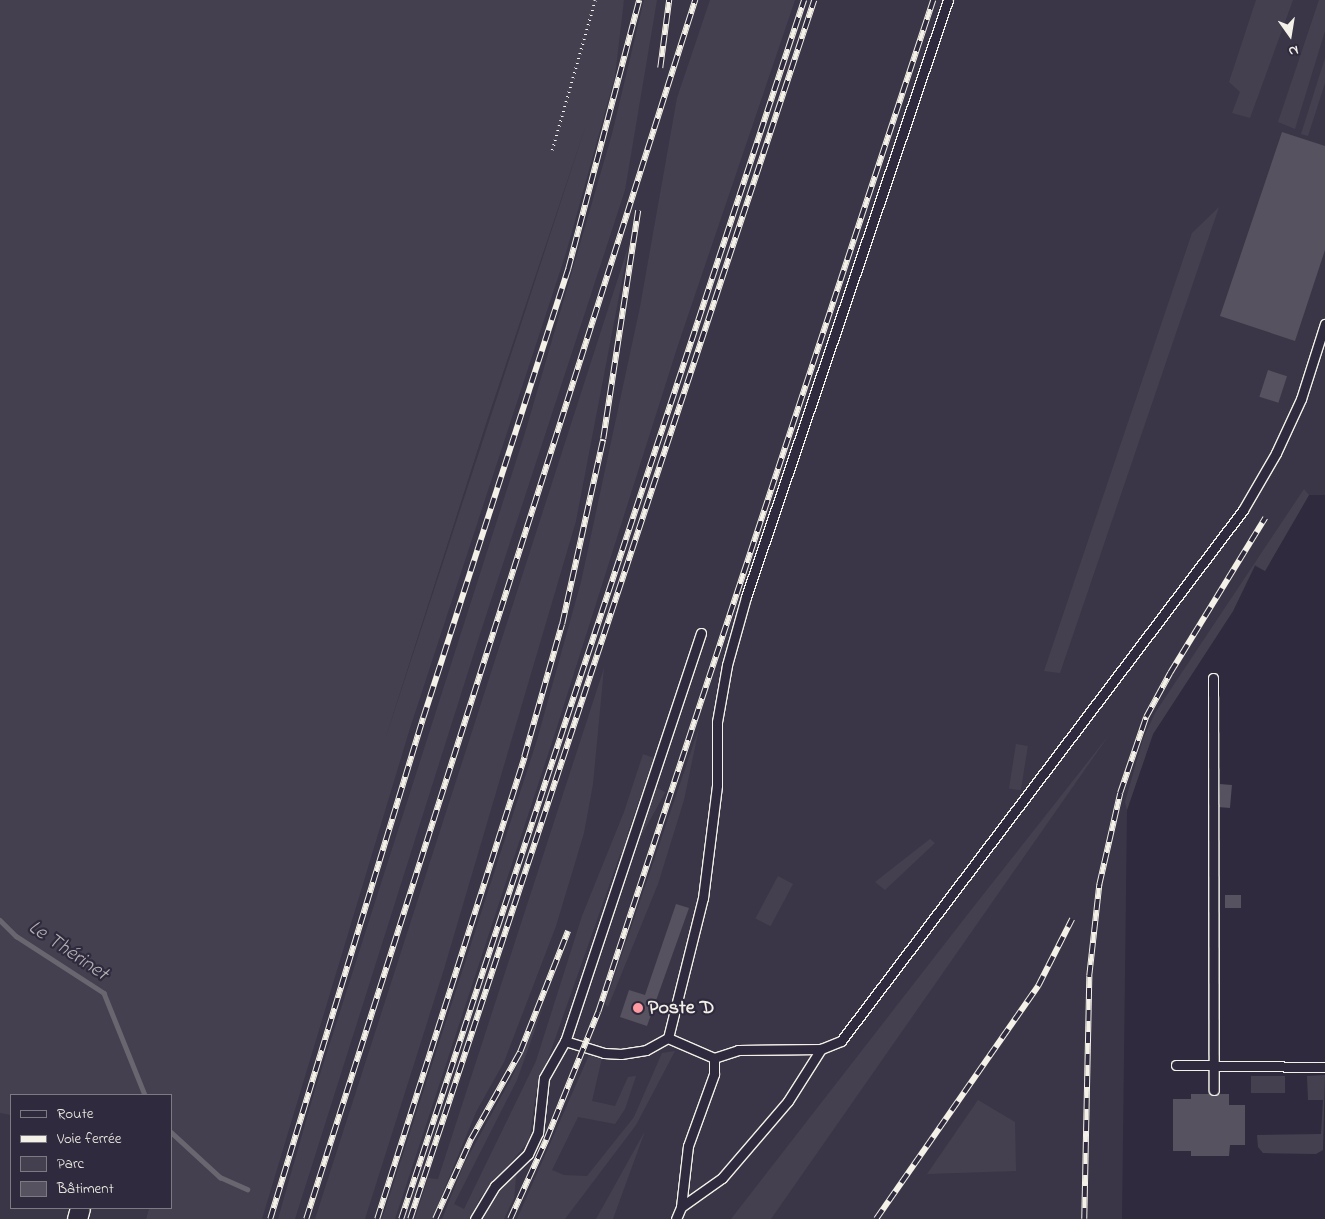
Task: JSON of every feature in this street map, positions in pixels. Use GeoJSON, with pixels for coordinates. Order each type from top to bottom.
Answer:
{"type":"FeatureCollection","features":[{"type":"Feature","properties":{"kind":"lane"},"geometry":{"type":"LineString","coordinates":[[565,1041],[604,1053],[621,1054],[646,1050],[668,1038],[703,898],[717,785],[717,722],[727,665],[749,588],[948,0]]}},
{"type":"Feature","properties":{"kind":"lane"},"geometry":{"type":"LineString","coordinates":[[668,1038],[714,1058],[738,1050],[821,1048],[841,1041],[1243,510],[1276,453],[1301,399],[1325,324]]}},
{"type":"Feature","properties":{"kind":"lane"},"geometry":{"type":"LineString","coordinates":[[475,1219],[495,1186],[528,1154],[538,1133],[544,1078],[565,1041],[701,633]]}},
{"type":"Feature","properties":{"kind":"lane"},"geometry":{"type":"LineString","coordinates":[[1213,678],[1214,1090]]}},
{"type":"Feature","properties":{"kind":"lane"},"geometry":{"type":"LineString","coordinates":[[681,1207],[722,1178],[788,1100],[821,1048]]}},
{"type":"Feature","properties":{"kind":"lane"},"geometry":{"type":"LineString","coordinates":[[676,1219],[681,1207],[688,1146],[714,1074],[714,1058]]}},
{"type":"Feature","properties":{"kind":"lane"},"geometry":{"type":"LineString","coordinates":[[1176,1065],[1325,1067]]}},
{"type":"Feature","properties":{"kind":"path"},"geometry":{"type":"LineString","coordinates":[[552,150],[595,0]]}},
{"type":"Feature","properties":{"kind":"shaded area"},"geometry":{"type":"Polygon","coordinates":[[[624,0],[1325,0],[1325,495],[1309,495],[1265,571],[1255,566],[1233,611],[1153,734],[1127,810],[1122,1219],[246,1219],[348,855],[488,418],[618,27],[624,0]]]}},
{"type":"Feature","properties":{"kind":"shaded area"},"geometry":{"type":"Polygon","coordinates":[[[0,1110],[10,1113],[10,1209],[149,1209],[146,1219],[0,1219],[0,1110]]]}},
{"type":"Feature","properties":{"kind":"green space"},"geometry":{"type":"Polygon","coordinates":[[[0,0],[624,0],[615,76],[566,253],[410,728],[262,1219],[146,1219],[149,1209],[172,1209],[172,1094],[10,1094],[10,1115],[0,1113],[0,0]],[[586,125],[488,418],[384,743],[586,125]]]}},
{"type":"Feature","properties":{"kind":"green space"},"geometry":{"type":"Polygon","coordinates":[[[644,0],[657,0],[625,190],[480,634],[295,1219],[278,1219],[314,1093],[525,433],[612,134],[644,0]]]}},
{"type":"Feature","properties":{"kind":"green space"},"geometry":{"type":"Polygon","coordinates":[[[710,0],[795,0],[678,345],[555,733],[395,1219],[382,1219],[537,740],[581,582],[640,307],[677,98],[710,0]]]}},
{"type":"Feature","properties":{"kind":"green space"},"geometry":{"type":"Polygon","coordinates":[[[1256,0],[1293,0],[1250,118],[1232,113],[1240,92],[1229,82],[1256,0]]]}},
{"type":"Feature","properties":{"kind":"green space"},"geometry":{"type":"Polygon","coordinates":[[[1319,0],[1325,0],[1325,31],[1295,129],[1278,122],[1319,0]]]}},
{"type":"Feature","properties":{"kind":"green space"},"geometry":{"type":"Polygon","coordinates":[[[1325,58],[1325,83],[1308,136],[1301,134],[1325,58]]]}},
{"type":"Feature","properties":{"kind":"green space"},"geometry":{"type":"Polygon","coordinates":[[[1219,207],[1060,673],[1044,671],[1192,233],[1219,207]]]}},
{"type":"Feature","properties":{"kind":"green space"},"geometry":{"type":"Polygon","coordinates":[[[629,244],[576,521],[444,969],[365,1219],[315,1219],[629,244]]]}},
{"type":"Feature","properties":{"kind":"green space"},"geometry":{"type":"Polygon","coordinates":[[[1304,489],[1309,495],[1265,571],[1255,565],[1233,611],[1153,734],[1127,810],[1125,802],[1143,739],[1155,713],[1304,489]]]}},
{"type":"Feature","properties":{"kind":"green space"},"geometry":{"type":"Polygon","coordinates":[[[604,668],[593,784],[584,833],[556,926],[504,1062],[476,1112],[432,1219],[415,1219],[428,1178],[438,1179],[604,668]]]}},
{"type":"Feature","properties":{"kind":"green space"},"geometry":{"type":"Polygon","coordinates":[[[699,728],[684,800],[658,884],[608,1007],[605,1004],[699,728]]]}},
{"type":"Feature","properties":{"kind":"green space"},"geometry":{"type":"Polygon","coordinates":[[[1109,735],[771,1219],[731,1219],[971,910],[1109,735]]]}},
{"type":"Feature","properties":{"kind":"green space"},"geometry":{"type":"Polygon","coordinates":[[[1016,744],[1028,746],[1021,790],[1009,788],[1016,744]]]}},
{"type":"Feature","properties":{"kind":"green space"},"geometry":{"type":"Polygon","coordinates":[[[643,754],[654,758],[536,1093],[529,1141],[480,1198],[470,1219],[442,1219],[464,1164],[512,1077],[544,1004],[517,1080],[454,1204],[464,1209],[536,1061],[582,916],[624,812],[643,754]]]}},
{"type":"Feature","properties":{"kind":"green space"},"geometry":{"type":"Polygon","coordinates":[[[654,786],[665,792],[629,858],[618,852],[654,786]]]}},
{"type":"Feature","properties":{"kind":"green space"},"geometry":{"type":"Polygon","coordinates":[[[930,839],[935,843],[885,890],[875,882],[930,839]]]}},
{"type":"Feature","properties":{"kind":"green space"},"geometry":{"type":"Polygon","coordinates":[[[778,876],[793,884],[770,926],[755,918],[778,876]]]}},
{"type":"Feature","properties":{"kind":"green space"},"geometry":{"type":"Polygon","coordinates":[[[675,1051],[636,1125],[565,1219],[517,1219],[589,1055],[602,1058],[592,1101],[615,1106],[628,1077],[636,1076],[625,1109],[615,1124],[578,1117],[552,1170],[564,1175],[587,1176],[634,1117],[662,1053],[675,1051]]]}},
{"type":"Feature","properties":{"kind":"green space"},"geometry":{"type":"Polygon","coordinates":[[[1325,1075],[1323,1150],[1316,1154],[1263,1153],[1258,1147],[1257,1135],[1321,1134],[1323,1100],[1308,1100],[1307,1076],[1325,1075]]]}},
{"type":"Feature","properties":{"kind":"green space"},"geometry":{"type":"Polygon","coordinates":[[[1251,1076],[1285,1076],[1285,1093],[1251,1093],[1251,1076]]]}},
{"type":"Feature","properties":{"kind":"green space"},"geometry":{"type":"Polygon","coordinates":[[[978,1100],[1015,1122],[1016,1171],[927,1174],[978,1100]]]}},
{"type":"Feature","properties":{"kind":"green space"},"geometry":{"type":"Polygon","coordinates":[[[645,1131],[613,1219],[596,1219],[645,1131]]]}},
{"type":"Feature","properties":{"kind":"green space"},"geometry":{"type":"Polygon","coordinates":[[[517,1168],[514,1198],[504,1219],[484,1219],[490,1204],[517,1168]]]}},
{"type":"Feature","properties":{"kind":"building"},"geometry":{"type":"Polygon","coordinates":[[[1282,132],[1325,146],[1325,250],[1295,341],[1220,316],[1282,132]]]}},
{"type":"Feature","properties":{"kind":"building"},"geometry":{"type":"Polygon","coordinates":[[[1268,370],[1287,376],[1278,403],[1259,397],[1268,370]]]}},
{"type":"Feature","properties":{"kind":"building"},"geometry":{"type":"Polygon","coordinates":[[[1220,784],[1232,785],[1230,808],[1218,807],[1220,784]]]}},
{"type":"Feature","properties":{"kind":"building"},"geometry":{"type":"Polygon","coordinates":[[[1225,895],[1241,895],[1241,908],[1225,908],[1225,895]]]}},
{"type":"Feature","properties":{"kind":"building"},"geometry":{"type":"Polygon","coordinates":[[[676,904],[689,908],[647,1026],[620,1017],[629,990],[645,995],[676,904]]]}},
{"type":"Feature","properties":{"kind":"building"},"geometry":{"type":"Polygon","coordinates":[[[1191,1094],[1229,1094],[1229,1105],[1245,1105],[1245,1145],[1230,1145],[1229,1156],[1191,1156],[1191,1151],[1173,1151],[1173,1099],[1191,1099],[1191,1094]]]}},
{"type":"Feature","properties":{"kind":"waterway","name":"Le Thérinet"},"geometry":{"type":"LineString","coordinates":[[0,920],[16,936],[104,993],[145,1094]]}},
{"type":"Feature","properties":{"kind":"waterway","name":"Le Thérinet"},"geometry":{"type":"LineString","coordinates":[[172,1133],[220,1177],[247,1189]]}},
{"type":"Feature","properties":{"kind":"railway"},"geometry":{"type":"LineString","coordinates":[[270,1219],[423,718],[568,269],[639,0]]}},
{"type":"Feature","properties":{"kind":"railway"},"geometry":{"type":"LineString","coordinates":[[660,68],[669,0]]}},
{"type":"Feature","properties":{"kind":"railway"},"geometry":{"type":"LineString","coordinates":[[306,1219],[695,0]]}},
{"type":"Feature","properties":{"kind":"railway"},"geometry":{"type":"LineString","coordinates":[[401,1219],[804,0]]}},
{"type":"Feature","properties":{"kind":"railway"},"geometry":{"type":"LineString","coordinates":[[410,1219],[814,0]]}},
{"type":"Feature","properties":{"kind":"railway"},"geometry":{"type":"LineString","coordinates":[[510,1219],[546,1140],[598,1012],[933,0]]}},
{"type":"Feature","properties":{"kind":"railway"},"geometry":{"type":"LineString","coordinates":[[377,1219],[524,757],[562,624],[603,439],[638,211]]}},
{"type":"Feature","properties":{"kind":"railway"},"geometry":{"type":"LineString","coordinates":[[1084,1219],[1089,976],[1099,885],[1120,793],[1146,717],[1170,673],[1265,518]]}},
{"type":"Feature","properties":{"kind":"railway"},"geometry":{"type":"LineString","coordinates":[[876,1219],[1038,986],[1072,919]]}},
{"type":"Feature","properties":{"kind":"railway"},"geometry":{"type":"LineString","coordinates":[[435,1219],[471,1139],[520,1052],[568,931]]}},
{"type":"Feature","properties":{"kind":"place","name":"Poste D"},"geometry":{"type":"Point","coordinates":[638,1008]}}]}
